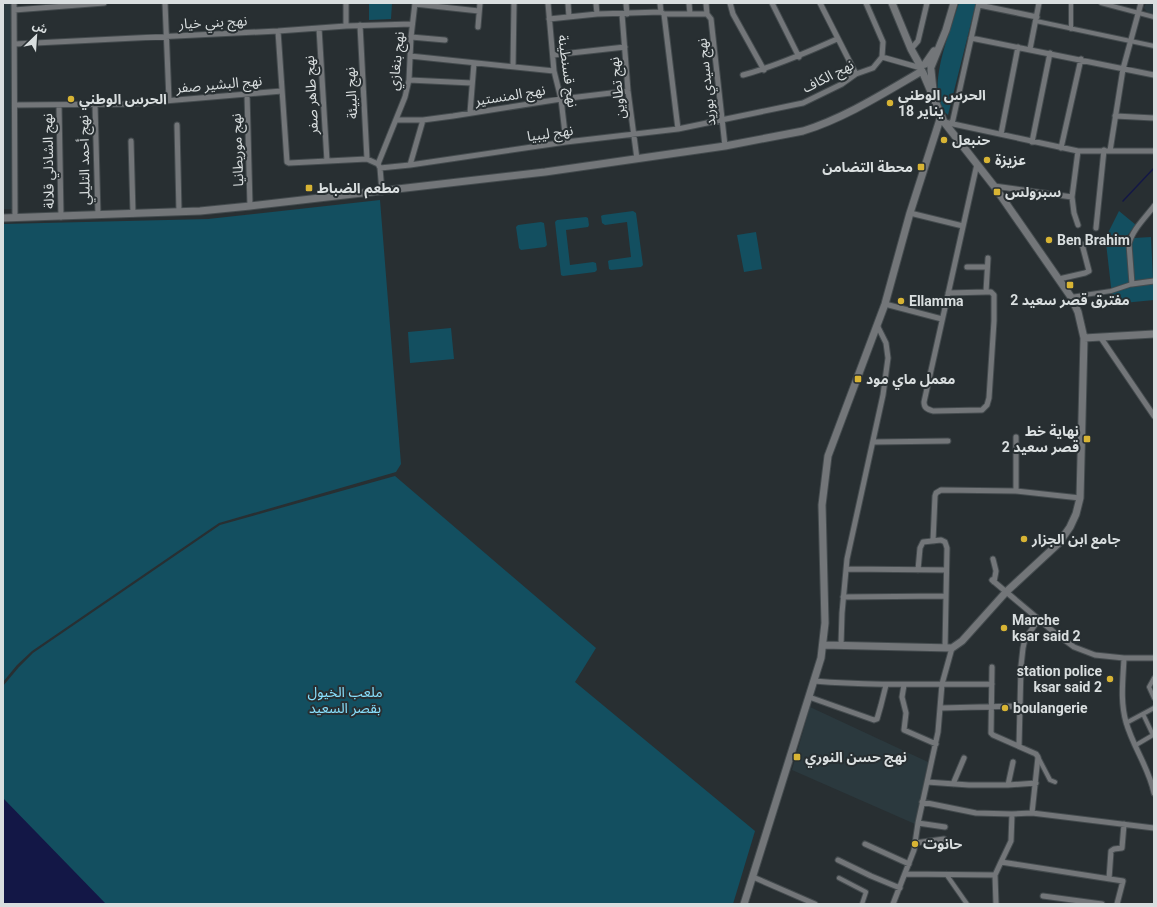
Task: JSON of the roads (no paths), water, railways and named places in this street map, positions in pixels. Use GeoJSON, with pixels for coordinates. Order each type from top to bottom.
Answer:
{"type":"FeatureCollection","features":[{"type":"Feature","properties":{"kind":"street"},"geometry":{"type":"LineString","coordinates":[[14,3],[15,218]]}},
{"type":"Feature","properties":{"kind":"street"},"geometry":{"type":"LineString","coordinates":[[14,10],[60,5],[104,3]]}},
{"type":"Feature","properties":{"kind":"street"},"geometry":{"type":"LineString","coordinates":[[165,3],[169,100]]}},
{"type":"Feature","properties":{"kind":"street"},"geometry":{"type":"LineString","coordinates":[[346,3],[346,26]]}},
{"type":"Feature","properties":{"kind":"street"},"geometry":{"type":"LineString","coordinates":[[415,3],[453,6],[479,11]]}},
{"type":"Feature","properties":{"kind":"street","name":"نهج بنغازي"},"geometry":{"type":"LineString","coordinates":[[382,192],[379,166],[405,97],[409,80],[412,24],[415,3]]}},
{"type":"Feature","properties":{"kind":"street"},"geometry":{"type":"LineString","coordinates":[[478,27],[480,3]]}},
{"type":"Feature","properties":{"kind":"street"},"geometry":{"type":"LineString","coordinates":[[513,66],[514,3]]}},
{"type":"Feature","properties":{"kind":"street","name":"نهج قسنطينة"},"geometry":{"type":"LineString","coordinates":[[548,3],[554,71],[560,99],[566,142]]}},
{"type":"Feature","properties":{"kind":"street"},"geometry":{"type":"LineString","coordinates":[[568,3],[570,17]]}},
{"type":"Feature","properties":{"kind":"street"},"geometry":{"type":"LineString","coordinates":[[596,3],[597,14]]}},
{"type":"Feature","properties":{"kind":"street","name":"نهج تطاوين"},"geometry":{"type":"LineString","coordinates":[[626,3],[625,47],[628,90],[637,159]]}},
{"type":"Feature","properties":{"kind":"street"},"geometry":{"type":"LineString","coordinates":[[660,3],[663,13],[678,129]]}},
{"type":"Feature","properties":{"kind":"street"},"geometry":{"type":"LineString","coordinates":[[689,3],[690,14]]}},
{"type":"Feature","properties":{"kind":"street","name":"نهج سيدي بوزيد"},"geometry":{"type":"LineString","coordinates":[[706,3],[708,15],[712,19],[725,146]]}},
{"type":"Feature","properties":{"kind":"street"},"geometry":{"type":"LineString","coordinates":[[730,3],[733,14],[764,70]]}},
{"type":"Feature","properties":{"kind":"street"},"geometry":{"type":"LineString","coordinates":[[772,3],[799,57]]}},
{"type":"Feature","properties":{"kind":"street"},"geometry":{"type":"LineString","coordinates":[[820,3],[856,74]]}},
{"type":"Feature","properties":{"kind":"street"},"geometry":{"type":"LineString","coordinates":[[866,3],[883,42],[882,57],[925,68]]}},
{"type":"Feature","properties":{"kind":"street"},"geometry":{"type":"LineString","coordinates":[[823,645],[948,648],[962,641],[1006,592],[1059,543],[1070,528],[1076,514],[1080,498],[1084,338],[1078,312],[1071,297],[1059,279],[994,186],[945,120],[934,98],[925,68],[912,47],[892,3]]}},
{"type":"Feature","properties":{"kind":"street"},"geometry":{"type":"LineString","coordinates":[[912,47],[918,41],[927,3]]}},
{"type":"Feature","properties":{"kind":"street"},"geometry":{"type":"LineString","coordinates":[[3,218],[179,212],[382,192],[637,159],[725,146],[803,131],[864,104],[925,68],[946,30],[954,3]]}},
{"type":"Feature","properties":{"kind":"street"},"geometry":{"type":"LineString","coordinates":[[1030,49],[1039,3]]}},
{"type":"Feature","properties":{"kind":"street"},"geometry":{"type":"LineString","coordinates":[[1071,3],[1071,29]]}},
{"type":"Feature","properties":{"kind":"street"},"geometry":{"type":"LineString","coordinates":[[1101,3],[1154,17]]}},
{"type":"Feature","properties":{"kind":"street"},"geometry":{"type":"LineString","coordinates":[[1096,228],[1107,150],[1115,116],[1123,68],[1141,3]]}},
{"type":"Feature","properties":{"kind":"street"},"geometry":{"type":"LineString","coordinates":[[745,903],[769,820],[821,658],[825,623],[822,505],[828,456],[885,304],[910,213],[945,120],[971,38],[979,4],[1071,29],[1154,46]]}},
{"type":"Feature","properties":{"kind":"street"},"geometry":{"type":"LineString","coordinates":[[549,19],[597,14],[663,13],[708,15]]}},
{"type":"Feature","properties":{"kind":"street","name":"نهج بني خيار"},"geometry":{"type":"LineString","coordinates":[[15,44],[278,31],[360,25],[412,24]]}},
{"type":"Feature","properties":{"kind":"street","name":"نهج البيئة"},"geometry":{"type":"LineString","coordinates":[[360,25],[367,159]]}},
{"type":"Feature","properties":{"kind":"street","name":"نهج طاهر صفر"},"geometry":{"type":"LineString","coordinates":[[319,28],[327,161]]}},
{"type":"Feature","properties":{"kind":"street"},"geometry":{"type":"LineString","coordinates":[[278,31],[287,162],[367,159],[379,166]]}},
{"type":"Feature","properties":{"kind":"street"},"geometry":{"type":"LineString","coordinates":[[411,37],[445,40]]}},
{"type":"Feature","properties":{"kind":"street"},"geometry":{"type":"LineString","coordinates":[[971,38],[1081,59],[1154,75]]}},
{"type":"Feature","properties":{"kind":"street"},"geometry":{"type":"LineString","coordinates":[[743,75],[764,70],[799,57],[837,39]]}},
{"type":"Feature","properties":{"kind":"street"},"geometry":{"type":"LineString","coordinates":[[553,55],[625,47]]}},
{"type":"Feature","properties":{"kind":"street"},"geometry":{"type":"LineString","coordinates":[[1001,134],[1018,47]]}},
{"type":"Feature","properties":{"kind":"street"},"geometry":{"type":"LineString","coordinates":[[1032,142],[1050,53]]}},
{"type":"Feature","properties":{"kind":"street"},"geometry":{"type":"LineString","coordinates":[[410,56],[554,71]]}},
{"type":"Feature","properties":{"kind":"street","name":"نهج الكاف"},"geometry":{"type":"LineString","coordinates":[[722,119],[803,103],[842,84],[856,74],[873,68],[882,57]]}},
{"type":"Feature","properties":{"kind":"street"},"geometry":{"type":"LineString","coordinates":[[1061,148],[1081,59]]}},
{"type":"Feature","properties":{"kind":"street"},"geometry":{"type":"LineString","coordinates":[[470,113],[474,62]]}},
{"type":"Feature","properties":{"kind":"street"},"geometry":{"type":"LineString","coordinates":[[409,80],[472,83]]}},
{"type":"Feature","properties":{"kind":"street","name":"نهج المنستير"},"geometry":{"type":"LineString","coordinates":[[396,120],[423,120],[628,90]]}},
{"type":"Feature","properties":{"kind":"street","name":"نهج البشير صفر"},"geometry":{"type":"LineString","coordinates":[[15,105],[58,106],[129,104],[282,91]]}},
{"type":"Feature","properties":{"kind":"street","name":"نهج موريطانيا"},"geometry":{"type":"LineString","coordinates":[[247,94],[250,206]]}},
{"type":"Feature","properties":{"kind":"street","name":"نهج أحمد التليلي"},"geometry":{"type":"LineString","coordinates":[[95,105],[98,215]]}},
{"type":"Feature","properties":{"kind":"street","name":"نهج الشاذلي قلالة"},"geometry":{"type":"LineString","coordinates":[[58,106],[61,217]]}},
{"type":"Feature","properties":{"kind":"street"},"geometry":{"type":"LineString","coordinates":[[1115,116],[1154,118]]}},
{"type":"Feature","properties":{"kind":"street","name":"نهج ليبيا"},"geometry":{"type":"LineString","coordinates":[[379,166],[410,165],[566,142],[678,129],[722,119]]}},
{"type":"Feature","properties":{"kind":"street"},"geometry":{"type":"LineString","coordinates":[[410,165],[423,120]]}},
{"type":"Feature","properties":{"kind":"street"},"geometry":{"type":"LineString","coordinates":[[945,120],[1032,142],[1078,151],[1154,151]]}},
{"type":"Feature","properties":{"kind":"street"},"geometry":{"type":"LineString","coordinates":[[177,125],[179,212]]}},
{"type":"Feature","properties":{"kind":"street"},"geometry":{"type":"LineString","coordinates":[[131,141],[134,214]]}},
{"type":"Feature","properties":{"kind":"street"},"geometry":{"type":"LineString","coordinates":[[1078,151],[1072,197],[1074,213],[1078,226]]}},
{"type":"Feature","properties":{"kind":"street"},"geometry":{"type":"LineString","coordinates":[[948,293],[991,292],[994,295],[994,321],[989,398],[987,405],[982,410],[933,411],[928,410],[924,405],[942,319],[977,164]]}},
{"type":"Feature","properties":{"kind":"street"},"geometry":{"type":"LineString","coordinates":[[994,186],[1072,197]]}},
{"type":"Feature","properties":{"kind":"street"},"geometry":{"type":"LineString","coordinates":[[1132,284],[1129,244],[1130,239],[1154,206]]}},
{"type":"Feature","properties":{"kind":"street"},"geometry":{"type":"LineString","coordinates":[[910,213],[963,226]]}},
{"type":"Feature","properties":{"kind":"street"},"geometry":{"type":"LineString","coordinates":[[1059,279],[1089,271],[1082,244]]}},
{"type":"Feature","properties":{"kind":"street"},"geometry":{"type":"LineString","coordinates":[[986,292],[988,258]]}},
{"type":"Feature","properties":{"kind":"street"},"geometry":{"type":"LineString","coordinates":[[967,267],[987,267]]}},
{"type":"Feature","properties":{"kind":"street"},"geometry":{"type":"LineString","coordinates":[[1071,297],[1111,292],[1132,284],[1154,281]]}},
{"type":"Feature","properties":{"kind":"street"},"geometry":{"type":"LineString","coordinates":[[885,304],[942,319]]}},
{"type":"Feature","properties":{"kind":"street"},"geometry":{"type":"LineString","coordinates":[[841,645],[843,597],[847,559],[883,394],[888,358],[886,343],[877,325]]}},
{"type":"Feature","properties":{"kind":"street"},"geometry":{"type":"LineString","coordinates":[[1084,338],[1154,334]]}},
{"type":"Feature","properties":{"kind":"street"},"geometry":{"type":"LineString","coordinates":[[1101,338],[1154,416]]}},
{"type":"Feature","properties":{"kind":"street"},"geometry":{"type":"LineString","coordinates":[[1016,437],[1016,491]]}},
{"type":"Feature","properties":{"kind":"street"},"geometry":{"type":"LineString","coordinates":[[873,442],[948,441]]}},
{"type":"Feature","properties":{"kind":"street"},"geometry":{"type":"LineString","coordinates":[[932,541],[935,496],[938,492],[946,490],[1016,491],[1080,498]]}},
{"type":"Feature","properties":{"kind":"street"},"geometry":{"type":"LineString","coordinates":[[893,904],[909,864],[915,843],[922,802],[936,744],[941,708],[942,684],[948,648],[946,596],[947,544],[943,541],[923,542],[921,545],[918,570]]}},
{"type":"Feature","properties":{"kind":"street"},"geometry":{"type":"LineString","coordinates":[[993,559],[996,571],[993,581],[1074,647],[1095,655],[1124,658],[1154,658]]}},
{"type":"Feature","properties":{"kind":"street"},"geometry":{"type":"LineString","coordinates":[[846,569],[946,570]]}},
{"type":"Feature","properties":{"kind":"street"},"geometry":{"type":"LineString","coordinates":[[843,597],[946,596]]}},
{"type":"Feature","properties":{"kind":"street"},"geometry":{"type":"LineString","coordinates":[[1020,746],[1021,666],[1023,648],[1026,639],[1039,619]]}},
{"type":"Feature","properties":{"kind":"street"},"geometry":{"type":"LineString","coordinates":[[1124,658],[1122,704],[1126,724],[1152,781],[1154,794]]}},
{"type":"Feature","properties":{"kind":"street"},"geometry":{"type":"LineString","coordinates":[[992,667],[991,733],[1036,754],[1050,780],[1055,782]]}},
{"type":"Feature","properties":{"kind":"street"},"geometry":{"type":"LineString","coordinates":[[1154,678],[1149,687],[1154,698]]}},
{"type":"Feature","properties":{"kind":"street"},"geometry":{"type":"LineString","coordinates":[[814,681],[886,685],[992,684]]}},
{"type":"Feature","properties":{"kind":"street"},"geometry":{"type":"LineString","coordinates":[[809,697],[876,720],[879,714],[886,685]]}},
{"type":"Feature","properties":{"kind":"street"},"geometry":{"type":"LineString","coordinates":[[904,685],[902,697],[906,713],[904,730],[936,744]]}},
{"type":"Feature","properties":{"kind":"street"},"geometry":{"type":"LineString","coordinates":[[941,708],[1021,706]]}},
{"type":"Feature","properties":{"kind":"street"},"geometry":{"type":"LineString","coordinates":[[1126,724],[1154,708]]}},
{"type":"Feature","properties":{"kind":"street"},"geometry":{"type":"LineString","coordinates":[[1136,745],[1153,735],[1143,714]]}},
{"type":"Feature","properties":{"kind":"street"},"geometry":{"type":"LineString","coordinates":[[1032,813],[1038,757]]}},
{"type":"Feature","properties":{"kind":"street"},"geometry":{"type":"LineString","coordinates":[[953,784],[964,758]]}},
{"type":"Feature","properties":{"kind":"street"},"geometry":{"type":"LineString","coordinates":[[1008,785],[1013,762]]}},
{"type":"Feature","properties":{"kind":"street"},"geometry":{"type":"LineString","coordinates":[[927,782],[1008,785],[1036,783]]}},
{"type":"Feature","properties":{"kind":"street"},"geometry":{"type":"LineString","coordinates":[[922,802],[976,813],[1032,813],[1154,828]]}},
{"type":"Feature","properties":{"kind":"street"},"geometry":{"type":"LineString","coordinates":[[996,904],[995,875],[1011,841],[1012,814]]}},
{"type":"Feature","properties":{"kind":"street"},"geometry":{"type":"LineString","coordinates":[[918,823],[945,827]]}},
{"type":"Feature","properties":{"kind":"street"},"geometry":{"type":"LineString","coordinates":[[1109,878],[1111,851],[1122,848],[1124,824]]}},
{"type":"Feature","properties":{"kind":"street"},"geometry":{"type":"LineString","coordinates":[[915,843],[944,839]]}},
{"type":"Feature","properties":{"kind":"street"},"geometry":{"type":"LineString","coordinates":[[865,844],[909,864]]}},
{"type":"Feature","properties":{"kind":"street"},"geometry":{"type":"LineString","coordinates":[[838,860],[900,888]]}},
{"type":"Feature","properties":{"kind":"street"},"geometry":{"type":"LineString","coordinates":[[1001,862],[1123,881],[1117,904]]}},
{"type":"Feature","properties":{"kind":"street"},"geometry":{"type":"LineString","coordinates":[[905,874],[995,875]]}},
{"type":"Feature","properties":{"kind":"street"},"geometry":{"type":"LineString","coordinates":[[946,874],[967,904]]}},
{"type":"Feature","properties":{"kind":"street"},"geometry":{"type":"LineString","coordinates":[[753,877],[815,904]]}},
{"type":"Feature","properties":{"kind":"street"},"geometry":{"type":"LineString","coordinates":[[839,878],[866,892],[862,904]]}},
{"type":"Feature","properties":{"kind":"street"},"geometry":{"type":"LineString","coordinates":[[1043,896],[1102,904]]}},
{"type":"Feature","properties":{"kind":"waterway"},"geometry":{"type":"LineString","coordinates":[[1123,201],[1154,168]]}},
{"type":"Feature","properties":{"kind":"place","name":"الحرس الوطني"},"geometry":{"type":"Point","coordinates":[71,99]}},
{"type":"Feature","properties":{"kind":"place","name":"الحرس الوطني 18 يناير"},"geometry":{"type":"Point","coordinates":[890,103]}},
{"type":"Feature","properties":{"kind":"place","name":"حنبعل"},"geometry":{"type":"Point","coordinates":[944,140]}},
{"type":"Feature","properties":{"kind":"place","name":"عزيزة"},"geometry":{"type":"Point","coordinates":[987,160]}},
{"type":"Feature","properties":{"kind":"place","name":"محطة التضامن"},"geometry":{"type":"Point","coordinates":[921,167]}},
{"type":"Feature","properties":{"kind":"place","name":"مطعم الضباط"},"geometry":{"type":"Point","coordinates":[309,188]}},
{"type":"Feature","properties":{"kind":"place","name":"سبرولس"},"geometry":{"type":"Point","coordinates":[997,192]}},
{"type":"Feature","properties":{"kind":"place","name":"Ben Brahim"},"geometry":{"type":"Point","coordinates":[1049,240]}},
{"type":"Feature","properties":{"kind":"place","name":"مفترق قصر سعيد 2"},"geometry":{"type":"Point","coordinates":[1070,285]}},
{"type":"Feature","properties":{"kind":"place","name":"Ellamma"},"geometry":{"type":"Point","coordinates":[901,301]}},
{"type":"Feature","properties":{"kind":"place","name":"معمل ماي مود"},"geometry":{"type":"Point","coordinates":[858,379]}},
{"type":"Feature","properties":{"kind":"place","name":"نهاية خط قصر سعيد 2"},"geometry":{"type":"Point","coordinates":[1087,439]}},
{"type":"Feature","properties":{"kind":"place","name":"جامع ابن الجزار"},"geometry":{"type":"Point","coordinates":[1024,539]}},
{"type":"Feature","properties":{"kind":"place","name":"Marche ksar said 2"},"geometry":{"type":"Point","coordinates":[1004,628]}},
{"type":"Feature","properties":{"kind":"place","name":"station police ksar said 2"},"geometry":{"type":"Point","coordinates":[1110,679]}},
{"type":"Feature","properties":{"kind":"place","name":"boulangerie"},"geometry":{"type":"Point","coordinates":[1005,708]}},
{"type":"Feature","properties":{"kind":"place","name":"نهج حسن النوري"},"geometry":{"type":"Point","coordinates":[797,757]}},
{"type":"Feature","properties":{"kind":"place","name":"حانوت"},"geometry":{"type":"Point","coordinates":[915,844]}},
{"type":"Feature","properties":{"kind":"park label","name":"ملعب الخيول بقصر السعيد"},"geometry":{"type":"Point","coordinates":[345,700]}}]}
